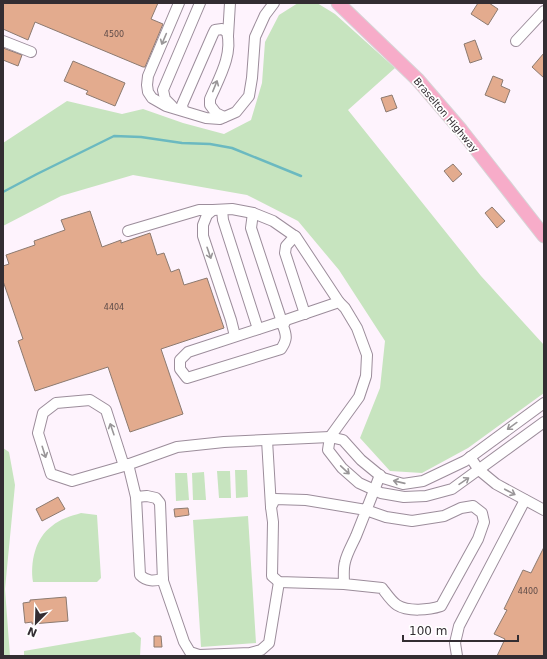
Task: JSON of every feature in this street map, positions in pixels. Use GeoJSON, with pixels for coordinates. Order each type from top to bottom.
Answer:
{"type":"FeatureCollection","features":[{"type":"Feature","properties":{"kind":"main road","name":"Braselton Highway"},"geometry":{"type":"LineString","coordinates":[[338,3],[418,80],[461,130],[544,236]]}},
{"type":"Feature","properties":{"kind":"street"},"geometry":{"type":"LineString","coordinates":[[179,3],[148,76],[148,92],[152,98],[174,108],[206,118],[220,119],[236,112],[249,96],[255,37],[265,15],[274,3]]}},
{"type":"Feature","properties":{"kind":"street"},"geometry":{"type":"LineString","coordinates":[[174,108],[165,99],[163,90],[200,3]]}},
{"type":"Feature","properties":{"kind":"street"},"geometry":{"type":"LineString","coordinates":[[224,117],[216,113],[210,105],[210,99],[228,54],[230,3]]}},
{"type":"Feature","properties":{"kind":"street"},"geometry":{"type":"LineString","coordinates":[[516,41],[544,11]]}},
{"type":"Feature","properties":{"kind":"street"},"geometry":{"type":"LineString","coordinates":[[174,108],[182,105],[215,30],[222,29],[227,32],[228,36]]}},
{"type":"Feature","properties":{"kind":"street"},"geometry":{"type":"LineString","coordinates":[[3,41],[31,52]]}},
{"type":"Feature","properties":{"kind":"street"},"geometry":{"type":"LineString","coordinates":[[128,231],[199,210],[214,212],[232,209],[253,213],[273,221],[295,236],[339,302],[345,308],[357,328],[367,355],[366,376],[359,397],[330,437],[328,450],[342,468],[360,483],[375,490],[382,493],[404,497],[426,496],[452,489],[544,422]]}},
{"type":"Feature","properties":{"kind":"street"},"geometry":{"type":"LineString","coordinates":[[214,212],[223,220],[258,329]]}},
{"type":"Feature","properties":{"kind":"street"},"geometry":{"type":"LineString","coordinates":[[214,212],[203,225],[203,236],[235,336]]}},
{"type":"Feature","properties":{"kind":"street"},"geometry":{"type":"LineString","coordinates":[[253,213],[250,228],[284,321],[283,326],[287,335],[286,343],[281,349],[187,378],[180,369],[180,360],[188,352],[284,321],[339,302]]}},
{"type":"Feature","properties":{"kind":"street"},"geometry":{"type":"LineString","coordinates":[[295,236],[286,246],[285,253],[305,314]]}},
{"type":"Feature","properties":{"kind":"street"},"geometry":{"type":"LineString","coordinates":[[163,579],[152,581],[144,580],[140,575],[136,497],[126,465],[106,410],[90,400],[56,403],[43,413],[38,433],[51,474],[72,481],[126,465],[177,447],[224,442],[330,437],[343,440],[361,460],[383,478],[403,484],[423,482],[470,457],[544,403]]}},
{"type":"Feature","properties":{"kind":"street"},"geometry":{"type":"LineString","coordinates":[[267,440],[271,507],[273,522],[272,576],[279,582],[344,584],[382,588],[395,604],[406,609],[434,608],[441,606],[478,539],[484,522],[482,513],[473,506],[461,508],[444,516],[412,521],[386,517],[366,510],[306,500],[275,499],[271,507]]}},
{"type":"Feature","properties":{"kind":"street"},"geometry":{"type":"LineString","coordinates":[[470,457],[479,470],[496,484],[544,510]]}},
{"type":"Feature","properties":{"kind":"street"},"geometry":{"type":"LineString","coordinates":[[344,584],[345,563],[380,475]]}},
{"type":"Feature","properties":{"kind":"street"},"geometry":{"type":"LineString","coordinates":[[136,497],[147,496],[156,498],[160,503],[163,579],[184,642],[190,652],[199,655],[250,653],[261,650],[269,643],[279,582]]}},
{"type":"Feature","properties":{"kind":"street"},"geometry":{"type":"LineString","coordinates":[[458,656],[456,643],[460,626],[525,500]]}},
{"type":"Feature","properties":{"kind":"green space"},"geometry":{"type":"Polygon","coordinates":[[[298,3],[317,3],[335,14],[395,68],[348,110],[481,276],[544,345],[544,393],[468,448],[422,473],[390,471],[360,438],[380,388],[385,341],[339,270],[298,221],[247,195],[133,175],[61,196],[3,226],[3,143],[67,101],[122,114],[143,109],[183,123],[224,134],[251,120],[262,83],[265,42],[279,15],[298,3]]]}},
{"type":"Feature","properties":{"kind":"green space"},"geometry":{"type":"Polygon","coordinates":[[[3,448],[9,452],[15,485],[5,589],[10,656],[3,656],[3,448]]]}},
{"type":"Feature","properties":{"kind":"green space"},"geometry":{"type":"Polygon","coordinates":[[[235,470],[247,470],[248,497],[236,498],[235,470]]]}},
{"type":"Feature","properties":{"kind":"green space"},"geometry":{"type":"Polygon","coordinates":[[[217,471],[230,471],[231,498],[219,498],[217,471]]]}},
{"type":"Feature","properties":{"kind":"green space"},"geometry":{"type":"Polygon","coordinates":[[[204,472],[206,500],[193,500],[192,473],[204,472]]]}},
{"type":"Feature","properties":{"kind":"green space"},"geometry":{"type":"Polygon","coordinates":[[[175,473],[187,473],[189,500],[176,501],[175,473]]]}},
{"type":"Feature","properties":{"kind":"green space"},"geometry":{"type":"Polygon","coordinates":[[[81,513],[97,515],[101,578],[97,582],[33,582],[33,559],[41,537],[58,521],[81,513]]]}},
{"type":"Feature","properties":{"kind":"green space"},"geometry":{"type":"Polygon","coordinates":[[[248,516],[256,643],[201,647],[193,520],[248,516]]]}},
{"type":"Feature","properties":{"kind":"green space"},"geometry":{"type":"Polygon","coordinates":[[[134,632],[141,638],[140,656],[24,656],[24,651],[134,632]]]}},
{"type":"Feature","properties":{"kind":"building"},"geometry":{"type":"Polygon","coordinates":[[[3,3],[158,3],[151,19],[163,24],[145,67],[143,67],[35,22],[28,40],[3,29],[3,3]]]}},
{"type":"Feature","properties":{"kind":"building"},"geometry":{"type":"Polygon","coordinates":[[[478,3],[489,3],[498,9],[488,25],[471,14],[478,3]]]}},
{"type":"Feature","properties":{"kind":"building"},"geometry":{"type":"Polygon","coordinates":[[[475,40],[482,59],[470,63],[464,44],[475,40]]]}},
{"type":"Feature","properties":{"kind":"building"},"geometry":{"type":"Polygon","coordinates":[[[3,48],[22,55],[18,66],[3,60],[3,48]]]}},
{"type":"Feature","properties":{"kind":"building"},"geometry":{"type":"Polygon","coordinates":[[[544,53],[544,78],[532,67],[544,53]]]}},
{"type":"Feature","properties":{"kind":"building"},"geometry":{"type":"Polygon","coordinates":[[[73,61],[125,83],[115,106],[86,94],[88,91],[64,81],[73,61]]]}},
{"type":"Feature","properties":{"kind":"building"},"geometry":{"type":"Polygon","coordinates":[[[493,76],[503,80],[501,86],[510,90],[505,103],[485,95],[493,76]]]}},
{"type":"Feature","properties":{"kind":"building"},"geometry":{"type":"Polygon","coordinates":[[[392,95],[397,108],[386,112],[381,98],[392,95]]]}},
{"type":"Feature","properties":{"kind":"building"},"geometry":{"type":"Polygon","coordinates":[[[453,164],[462,174],[453,182],[444,171],[453,164]]]}},
{"type":"Feature","properties":{"kind":"building"},"geometry":{"type":"Polygon","coordinates":[[[492,207],[505,221],[497,228],[485,213],[492,207]]]}},
{"type":"Feature","properties":{"kind":"building"},"geometry":{"type":"Polygon","coordinates":[[[90,211],[102,247],[121,240],[121,243],[150,233],[157,255],[164,253],[171,272],[179,269],[184,285],[207,278],[224,328],[161,349],[183,414],[130,432],[108,367],[35,391],[18,341],[23,339],[3,281],[3,266],[9,264],[6,255],[35,245],[34,241],[65,230],[61,220],[90,211]]]}},
{"type":"Feature","properties":{"kind":"building"},"geometry":{"type":"Polygon","coordinates":[[[58,497],[65,509],[42,521],[36,509],[58,497]]]}},
{"type":"Feature","properties":{"kind":"building"},"geometry":{"type":"Polygon","coordinates":[[[188,508],[189,515],[175,517],[174,509],[188,508]]]}},
{"type":"Feature","properties":{"kind":"building"},"geometry":{"type":"Polygon","coordinates":[[[544,547],[544,656],[497,656],[505,639],[494,634],[507,610],[504,609],[523,570],[531,573],[544,547]]]}},
{"type":"Feature","properties":{"kind":"building"},"geometry":{"type":"Polygon","coordinates":[[[66,597],[68,621],[32,624],[32,622],[25,623],[23,603],[30,602],[30,600],[66,597]]]}},
{"type":"Feature","properties":{"kind":"building"},"geometry":{"type":"Polygon","coordinates":[[[154,636],[161,636],[162,647],[154,647],[154,636]]]}},
{"type":"Feature","properties":{"kind":"waterway"},"geometry":{"type":"LineString","coordinates":[[3,192],[114,136],[141,137],[182,143],[210,144],[232,148],[301,176]]}}]}
